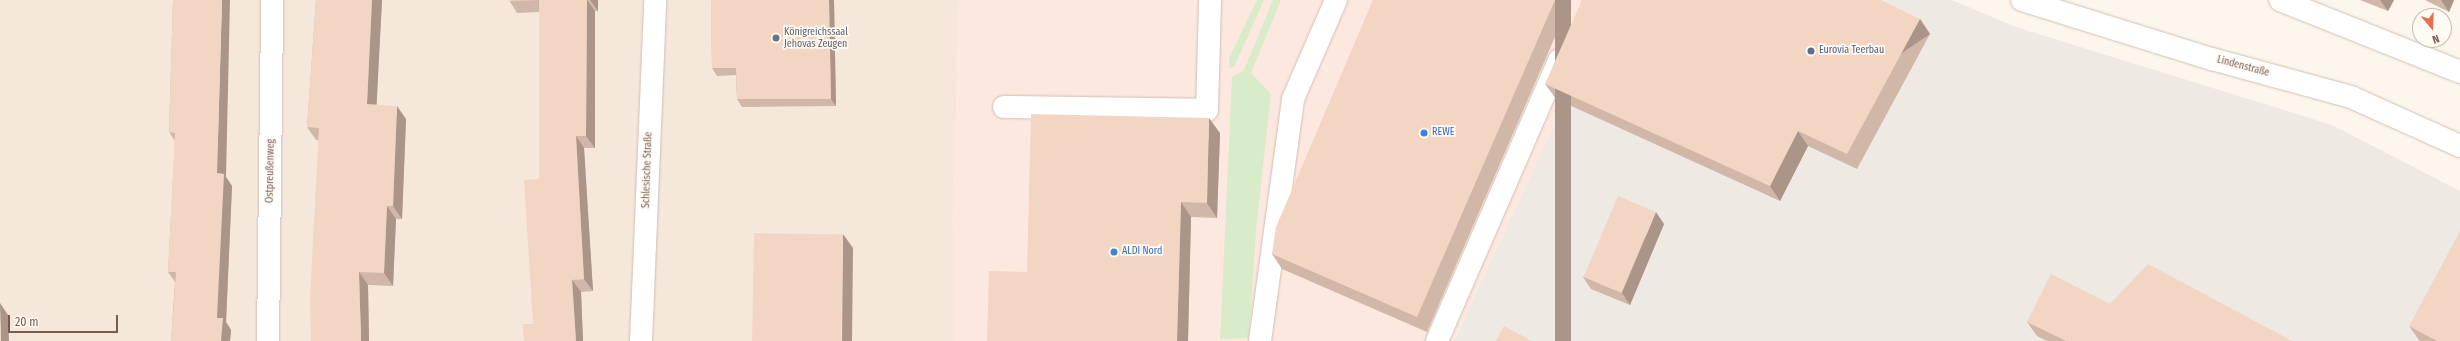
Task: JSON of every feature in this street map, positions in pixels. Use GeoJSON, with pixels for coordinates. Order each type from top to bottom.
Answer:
{"type":"FeatureCollection","features":[{"type":"Feature","properties":{"kind":"street","name":"Ostpreußenweg"},"geometry":{"type":"LineString","coordinates":[[268,341],[272,0]]}},
{"type":"Feature","properties":{"kind":"street","name":"Schlesische Straße"},"geometry":{"type":"LineString","coordinates":[[641,341],[655,0]]}},
{"type":"Feature","properties":{"kind":"street"},"geometry":{"type":"LineString","coordinates":[[1004,107],[1207,110],[1210,0]]}},
{"type":"Feature","properties":{"kind":"street"},"geometry":{"type":"LineString","coordinates":[[1260,341],[1293,99],[1336,0]]}},
{"type":"Feature","properties":{"kind":"street","name":"Lindenstraße"},"geometry":{"type":"LineString","coordinates":[[2022,0],[2212,58],[2351,97],[2460,146]]}},
{"type":"Feature","properties":{"kind":"street"},"geometry":{"type":"LineString","coordinates":[[2280,0],[2460,72]]}},
{"type":"Feature","properties":{"kind":"street"},"geometry":{"type":"LineString","coordinates":[[1437,341],[1566,44]]}},
{"type":"Feature","properties":{"kind":"shaded area"},"geometry":{"type":"Polygon","coordinates":[[[0,0],[959,0],[953,234],[953,341],[0,341],[0,0]]]}},
{"type":"Feature","properties":{"kind":"shaded area"},"geometry":{"type":"Polygon","coordinates":[[[959,0],[1612,0],[1454,341],[953,341],[953,234],[959,0]]]}},
{"type":"Feature","properties":{"kind":"shaded area"},"geometry":{"type":"Polygon","coordinates":[[[1612,0],[1952,0],[2016,27],[2332,125],[2460,191],[2460,341],[1454,341],[1612,0]]]}},
{"type":"Feature","properties":{"kind":"green space"},"geometry":{"type":"Polygon","coordinates":[[[1257,0],[1264,0],[1234,67],[1229,68],[1229,58],[1257,0]]]}},
{"type":"Feature","properties":{"kind":"green space"},"geometry":{"type":"Polygon","coordinates":[[[1273,0],[1281,0],[1251,73],[1271,94],[1256,231],[1249,338],[1220,339],[1232,77],[1244,70],[1273,0]]]}},
{"type":"Feature","properties":{"kind":"building"},"geometry":{"type":"Polygon","coordinates":[[[173,0],[222,0],[217,173],[224,174],[217,318],[223,318],[221,341],[171,341],[176,272],[168,272],[175,133],[169,132],[173,0]]]}},
{"type":"Feature","properties":{"kind":"building"},"geometry":{"type":"Polygon","coordinates":[[[316,0],[372,0],[367,104],[397,106],[393,206],[387,206],[384,273],[359,272],[361,341],[311,341],[310,298],[319,128],[307,127],[316,0]]]}},
{"type":"Feature","properties":{"kind":"building"},"geometry":{"type":"Polygon","coordinates":[[[509,0],[539,0],[509,1],[509,0]]]}},
{"type":"Feature","properties":{"kind":"building"},"geometry":{"type":"Polygon","coordinates":[[[539,0],[587,0],[586,136],[576,136],[584,279],[572,280],[576,341],[524,341],[523,324],[533,324],[524,180],[539,179],[539,0]]]}},
{"type":"Feature","properties":{"kind":"building","name":"Königreichssaal Jehovas Zeugen"},"geometry":{"type":"Polygon","coordinates":[[[711,0],[829,0],[831,99],[737,99],[736,68],[712,68],[711,0]]]}},
{"type":"Feature","properties":{"kind":"building","name":"REWE"},"geometry":{"type":"Polygon","coordinates":[[[1373,0],[1555,0],[1417,317],[1272,254],[1276,227],[1373,0]]]}},
{"type":"Feature","properties":{"kind":"building"},"geometry":{"type":"Polygon","coordinates":[[[1582,0],[1881,0],[1920,19],[1847,154],[1798,131],[1770,186],[1545,84],[1582,0]]]}},
{"type":"Feature","properties":{"kind":"building","name":"ALDI Nord"},"geometry":{"type":"Polygon","coordinates":[[[1031,114],[1209,118],[1207,203],[1181,202],[1177,341],[987,341],[989,271],[1027,272],[1031,114]]]}},
{"type":"Feature","properties":{"kind":"building"},"geometry":{"type":"Polygon","coordinates":[[[1618,196],[1656,212],[1621,293],[1584,277],[1618,196]]]}},
{"type":"Feature","properties":{"kind":"building"},"geometry":{"type":"Polygon","coordinates":[[[2460,231],[2460,341],[2437,341],[2409,326],[2460,231]]]}},
{"type":"Feature","properties":{"kind":"building"},"geometry":{"type":"Polygon","coordinates":[[[754,233],[843,235],[841,341],[752,341],[754,233]]]}},
{"type":"Feature","properties":{"kind":"building"},"geometry":{"type":"Polygon","coordinates":[[[2148,264],[2292,341],[2066,341],[2027,322],[2051,274],[2110,304],[2148,264]]]}},
{"type":"Feature","properties":{"kind":"building"},"geometry":{"type":"Polygon","coordinates":[[[0,315],[1,341],[0,341],[0,315]]]}},
{"type":"Feature","properties":{"kind":"building"},"geometry":{"type":"Polygon","coordinates":[[[1504,326],[1532,341],[1496,341],[1504,326]]]}},
{"type":"Feature","properties":{"kind":"place","name":"Königreichssaal Jehovas Zeugen"},"geometry":{"type":"Point","coordinates":[776,38]}},
{"type":"Feature","properties":{"kind":"place","name":"Eurovia Teerbau"},"geometry":{"type":"Point","coordinates":[1811,51]}},
{"type":"Feature","properties":{"kind":"place","name":"REWE"},"geometry":{"type":"Point","coordinates":[1424,133]}},
{"type":"Feature","properties":{"kind":"place","name":"ALDI Nord"},"geometry":{"type":"Point","coordinates":[1114,252]}}]}
